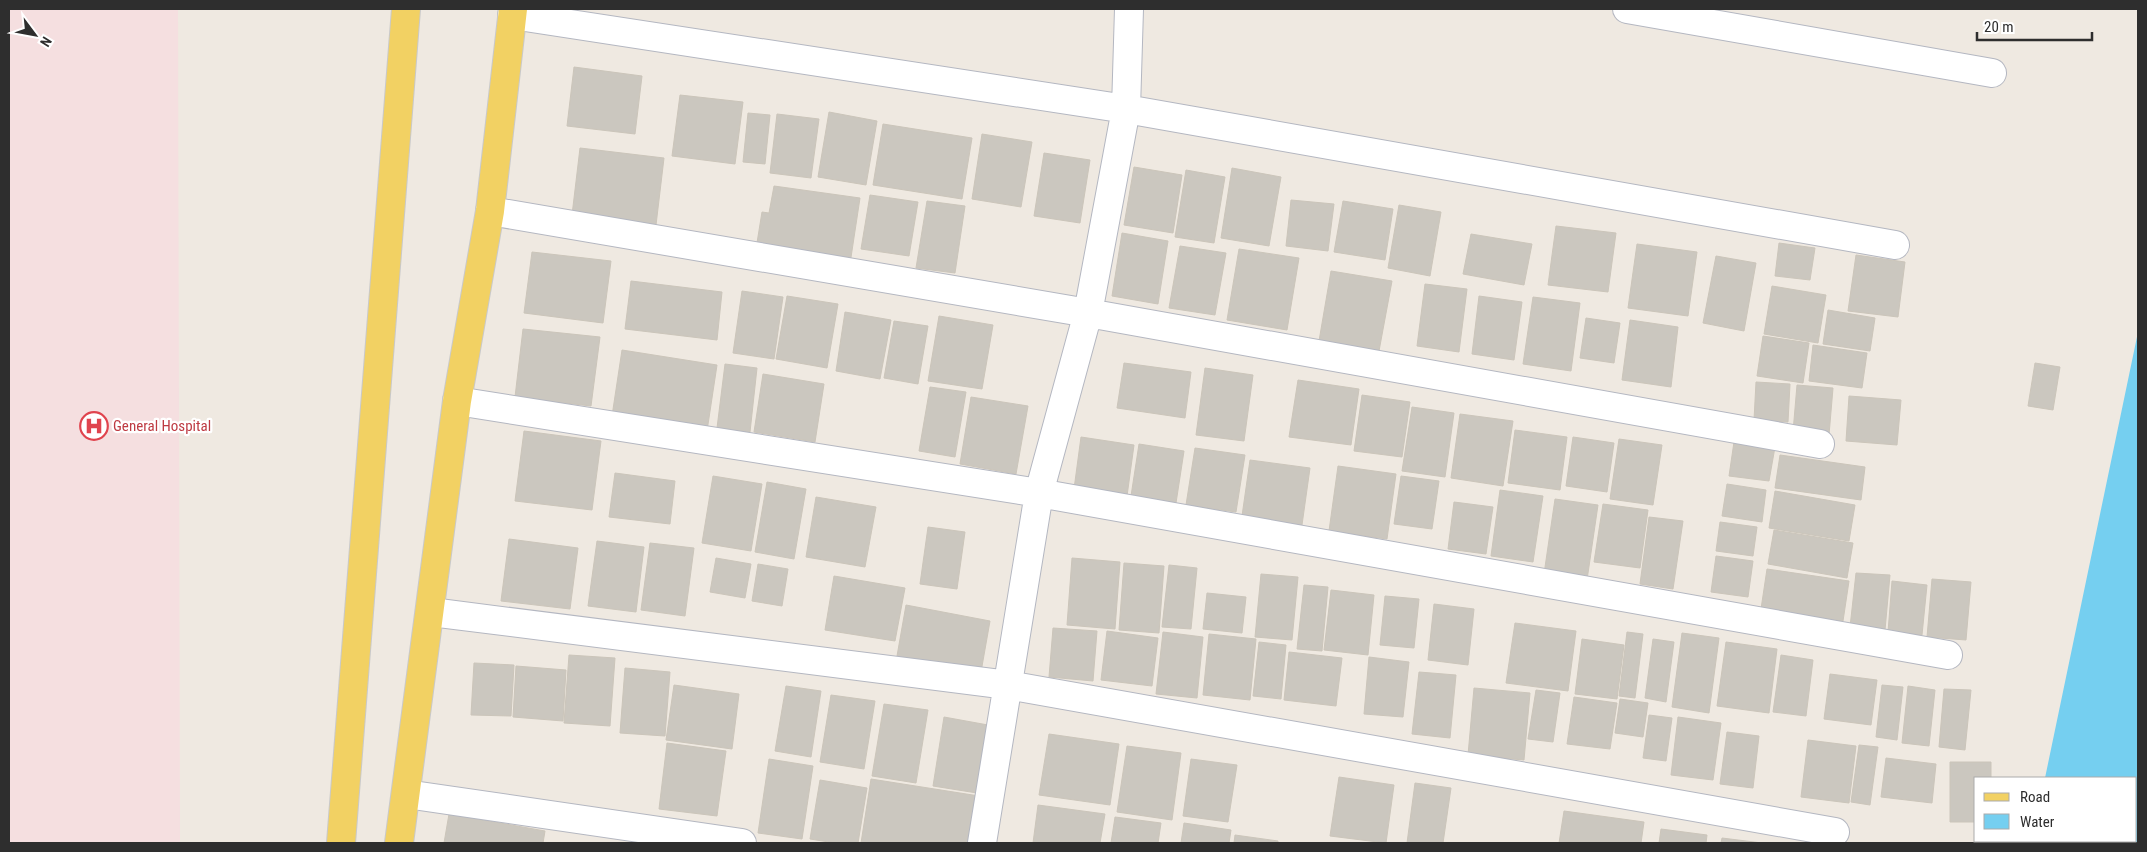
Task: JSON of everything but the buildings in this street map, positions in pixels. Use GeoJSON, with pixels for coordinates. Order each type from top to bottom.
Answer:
{"type":"FeatureCollection","features":[{"type":"Feature","properties":{"kind":"main road"},"geometry":{"type":"LineString","coordinates":[[341,843],[406,9]]}},
{"type":"Feature","properties":{"kind":"main road"},"geometry":{"type":"LineString","coordinates":[[398,843],[431,612],[458,401],[490,211],[512,12]]}},
{"type":"Feature","properties":{"kind":"street"},"geometry":{"type":"LineString","coordinates":[[982,843],[1039,493],[1088,313],[1126,110],[1129,9]]}},
{"type":"Feature","properties":{"kind":"street"},"geometry":{"type":"LineString","coordinates":[[1627,9],[1992,73]]}},
{"type":"Feature","properties":{"kind":"street"},"geometry":{"type":"LineString","coordinates":[[512,12],[1126,110],[1895,245]]}},
{"type":"Feature","properties":{"kind":"street"},"geometry":{"type":"LineString","coordinates":[[490,211],[1088,313],[1820,444]]}},
{"type":"Feature","properties":{"kind":"street"},"geometry":{"type":"LineString","coordinates":[[458,401],[1039,493],[1948,655]]}},
{"type":"Feature","properties":{"kind":"street"},"geometry":{"type":"LineString","coordinates":[[431,612],[1008,685],[1835,832]]}},
{"type":"Feature","properties":{"kind":"street"},"geometry":{"type":"LineString","coordinates":[[406,794],[742,843]]}},
{"type":"Feature","properties":{"kind":"shaded area","name":"General Hospital"},"geometry":{"type":"Polygon","coordinates":[[[9,9],[178,9],[180,843],[9,843],[9,9]]]}},
{"type":"Feature","properties":{"kind":"water"},"geometry":{"type":"Polygon","coordinates":[[[2138,332],[2138,843],[2032,843],[2137,842],[2137,777],[2045,777],[2138,332]]]}},
{"type":"Feature","properties":{"kind":"place","name":"General Hospital"},"geometry":{"type":"Point","coordinates":[94,426]}}]}
